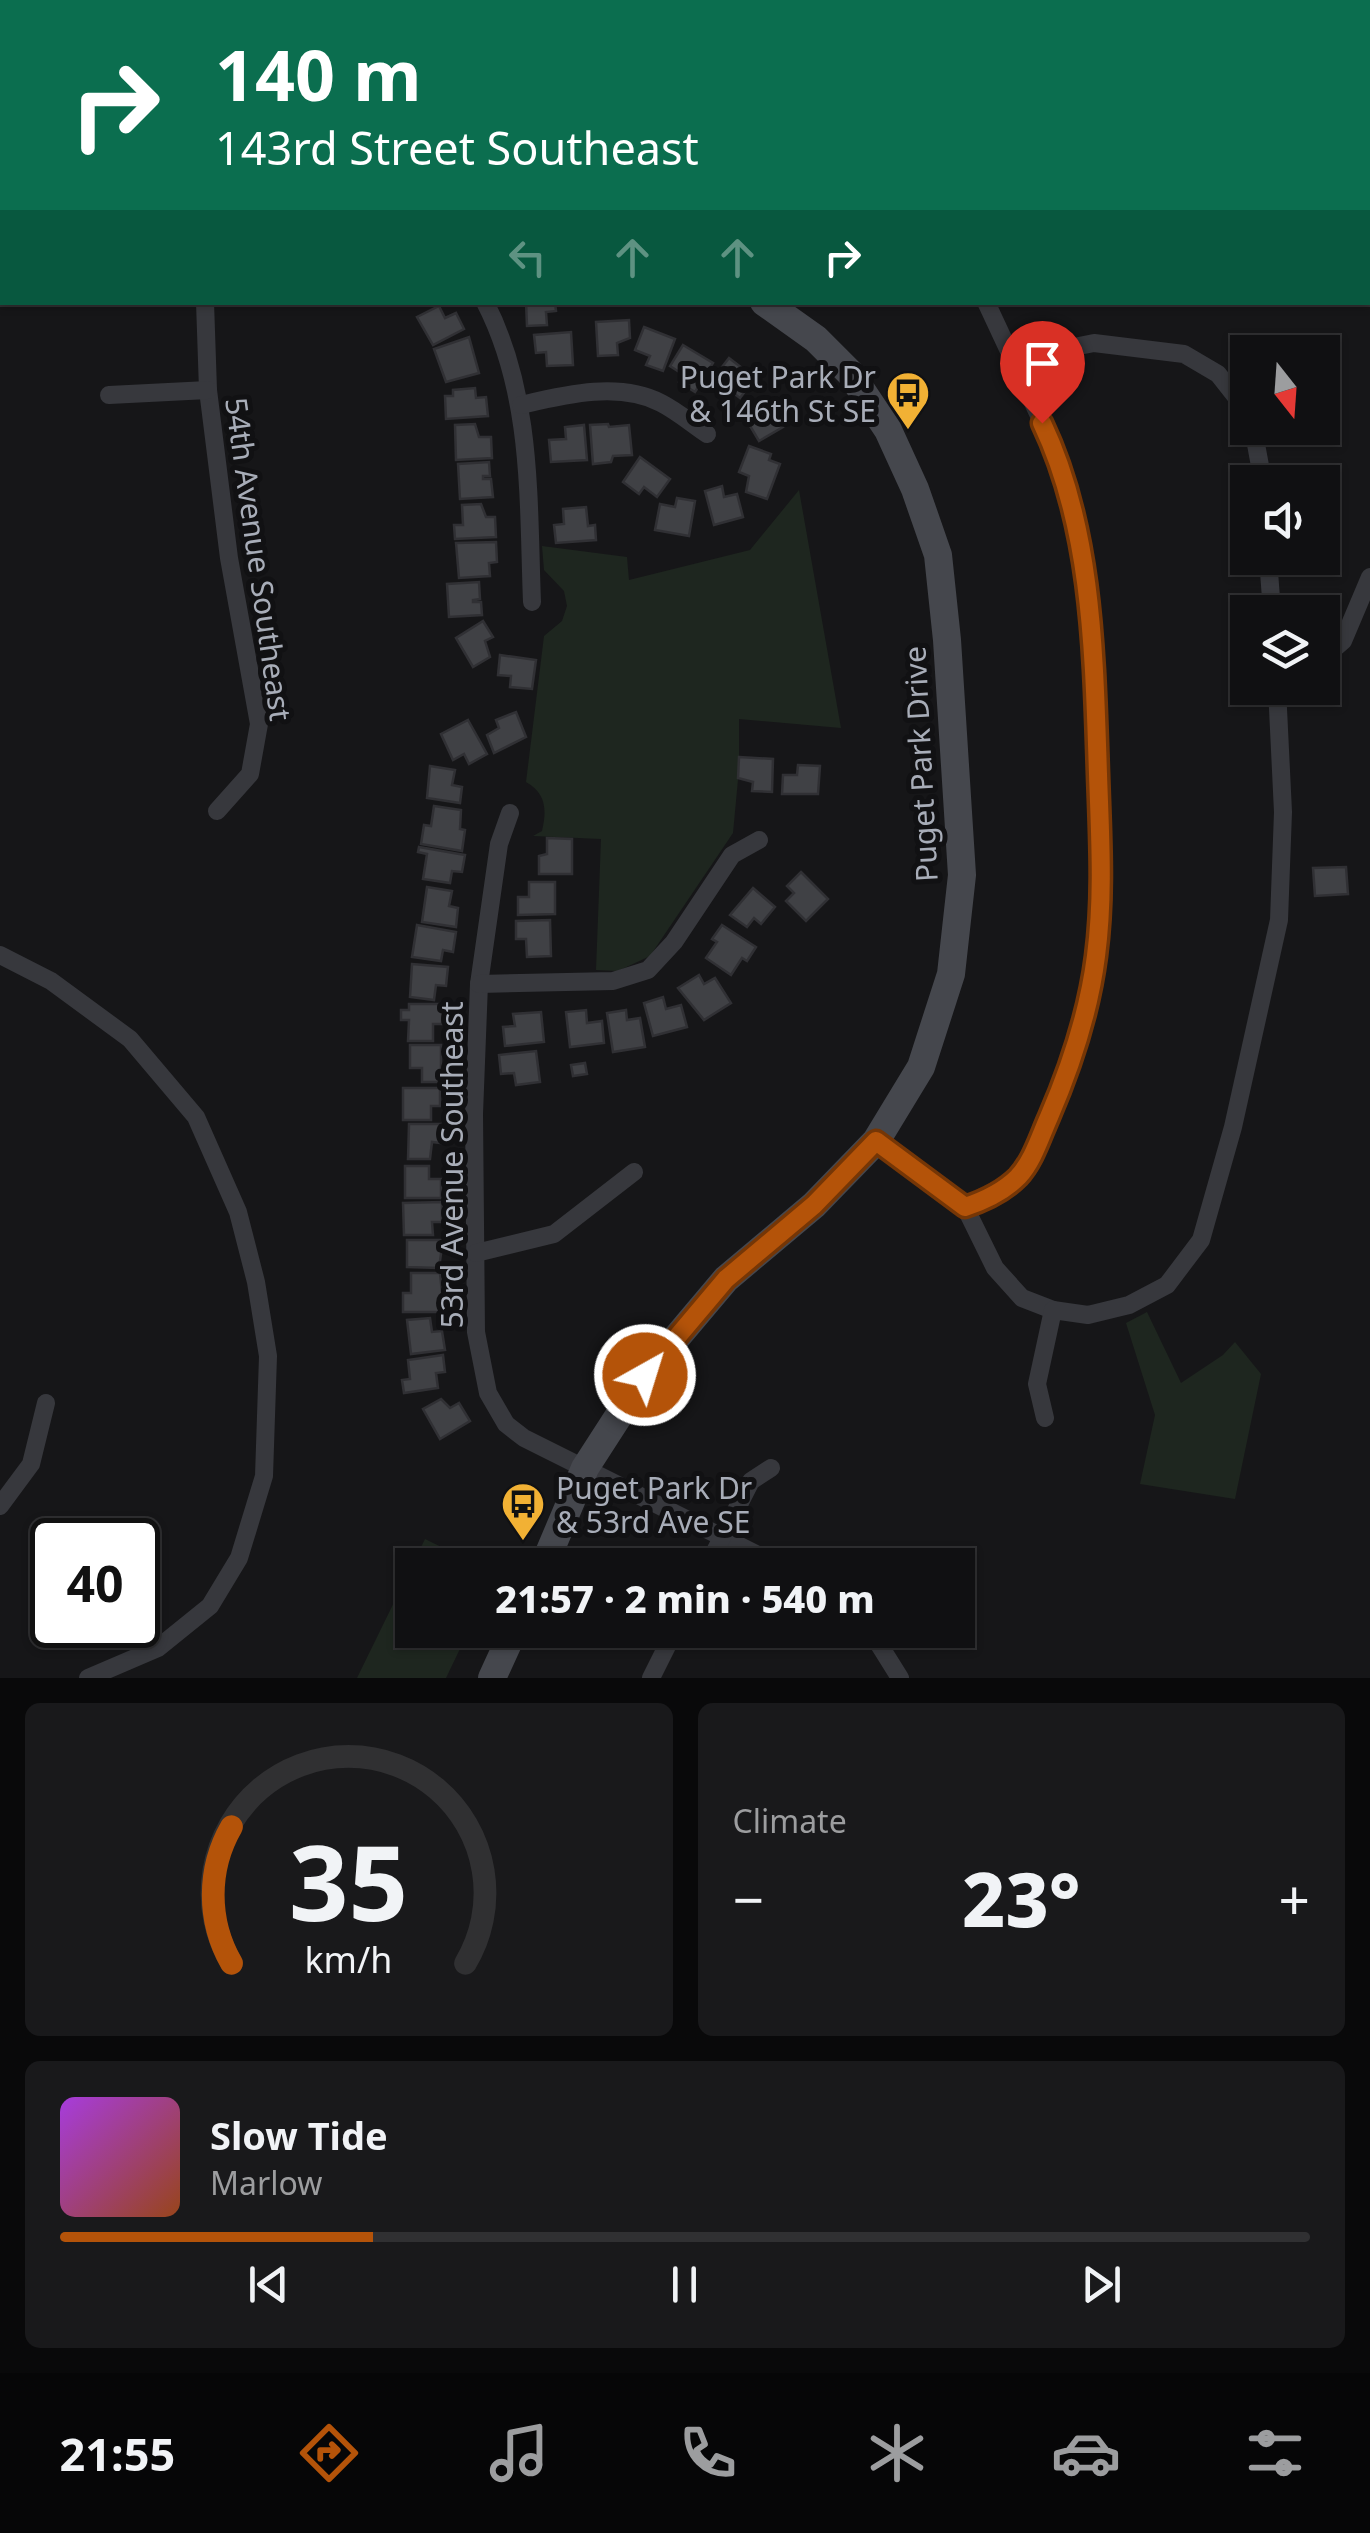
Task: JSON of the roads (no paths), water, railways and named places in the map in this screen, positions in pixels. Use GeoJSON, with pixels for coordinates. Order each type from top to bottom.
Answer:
{"type":"FeatureCollection","features":[{"type":"Feature","properties":{"kind":"street","name":"54th Avenue Southeast"},"geometry":{"type":"LineString","coordinates":[[205,305],[208,390],[229,558],[259,724],[250,774],[218,810]]}},
{"type":"Feature","properties":{"kind":"street"},"geometry":{"type":"LineString","coordinates":[[486,305],[509,355],[521,404],[532,602]]}},
{"type":"Feature","properties":{"kind":"street","name":"Puget Park Drive"},"geometry":{"type":"LineString","coordinates":[[551,1548],[585,1468],[645,1375],[726,1279],[814,1205],[876,1141],[921,1068],[951,974],[962,875],[938,555],[916,489],[888,430],[850,374],[816,340],[768,305]]}},
{"type":"Feature","properties":{"kind":"street"},"geometry":{"type":"LineString","coordinates":[[965,1207],[1017,1178],[1032,1155],[1062,1087],[1081,1028],[1096,958],[1102,881],[1094,674],[1079,538],[1056,452],[987,305]]}},
{"type":"Feature","properties":{"kind":"street"},"geometry":{"type":"LineString","coordinates":[[1014,360],[1094,343],[1184,354],[1218,374],[1230,389]]}},
{"type":"Feature","properties":{"kind":"street"},"geometry":{"type":"LineString","coordinates":[[109,395],[208,390]]}},
{"type":"Feature","properties":{"kind":"street"},"geometry":{"type":"LineString","coordinates":[[521,404],[577,392],[624,393],[658,401],[706,434]]}},
{"type":"Feature","properties":{"kind":"street"},"geometry":{"type":"LineString","coordinates":[[1340,644],[1370,577]]}},
{"type":"Feature","properties":{"kind":"street"},"geometry":{"type":"LineString","coordinates":[[876,1141],[965,1207],[995,1268],[1022,1298],[1053,1310],[1088,1315],[1128,1304],[1167,1286],[1201,1240],[1234,1128],[1279,920],[1282,812],[1278,705]]}},
{"type":"Feature","properties":{"kind":"street","name":"53rd Avenue Southeast"},"geometry":{"type":"LineString","coordinates":[[510,813],[498,844],[479,984],[474,1114],[476,1332],[488,1393],[506,1424],[524,1438],[585,1468]]}},
{"type":"Feature","properties":{"kind":"street"},"geometry":{"type":"LineString","coordinates":[[479,984],[613,980],[648,970],[674,942],[732,855],[759,840]]}},
{"type":"Feature","properties":{"kind":"street"},"geometry":{"type":"LineString","coordinates":[[0,956],[51,980],[130,1040],[196,1118],[238,1212],[256,1282],[268,1356],[264,1476],[239,1558],[210,1606],[158,1648],[88,1678]]}},
{"type":"Feature","properties":{"kind":"street"},"geometry":{"type":"LineString","coordinates":[[476,1254],[554,1234],[634,1172]]}},
{"type":"Feature","properties":{"kind":"street"},"geometry":{"type":"LineString","coordinates":[[1045,1418],[1038,1384],[1053,1310]]}},
{"type":"Feature","properties":{"kind":"street"},"geometry":{"type":"LineString","coordinates":[[0,1506],[31,1464],[46,1403]]}},
{"type":"Feature","properties":{"kind":"street"},"geometry":{"type":"LineString","coordinates":[[585,1468],[744,1548]]}},
{"type":"Feature","properties":{"kind":"street"},"geometry":{"type":"LineString","coordinates":[[716,1548],[752,1481],[771,1468]]}},
{"type":"Feature","properties":{"kind":"street"},"geometry":{"type":"LineString","coordinates":[[492,1678],[506,1648]]}},
{"type":"Feature","properties":{"kind":"street"},"geometry":{"type":"LineString","coordinates":[[650,1678],[666,1648]]}},
{"type":"Feature","properties":{"kind":"street"},"geometry":{"type":"LineString","coordinates":[[881,1648],[899,1678]]}},
{"type":"Feature","properties":{"kind":"place","name":"Puget Park Dr & 146th St SE"},"geometry":{"type":"Point","coordinates":[908,431]}},
{"type":"Feature","properties":{"kind":"place","name":"Puget Park Dr & 53rd Ave SE"},"geometry":{"type":"Point","coordinates":[523,1542]}}]}
